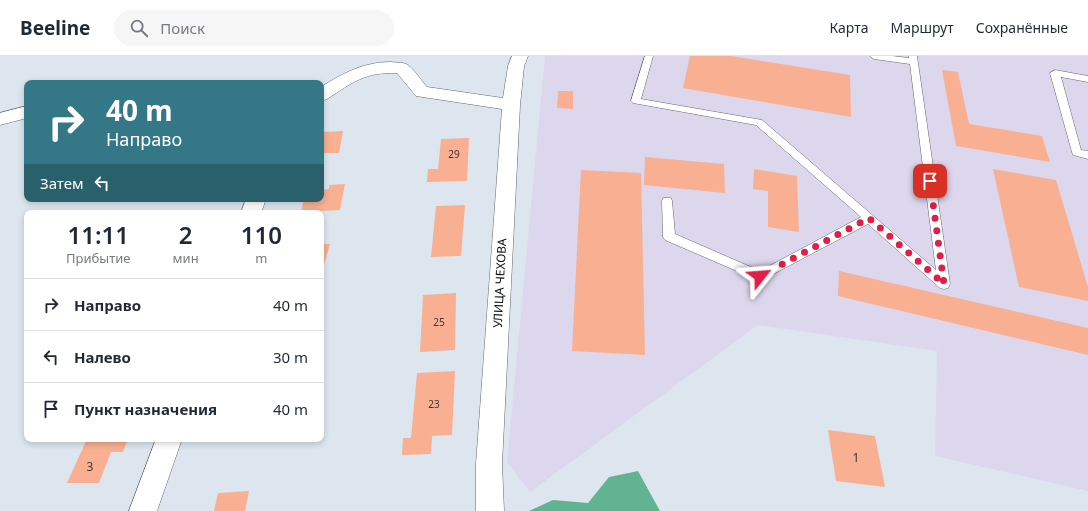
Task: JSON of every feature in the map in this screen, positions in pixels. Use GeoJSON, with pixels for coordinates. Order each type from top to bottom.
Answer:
{"type":"FeatureCollection","features":[{"type":"Feature","properties":{"kind":"street","name":"УЛИЦА ЧЕХОВА"},"geometry":{"type":"LineString","coordinates":[[490,511],[489,464],[511,105],[516,66],[520,56]]}},
{"type":"Feature","properties":{"kind":"street"},"geometry":{"type":"LineString","coordinates":[[324,93],[356,72],[381,66],[402,68],[422,92],[511,105]]}},
{"type":"Feature","properties":{"kind":"street"},"geometry":{"type":"LineString","coordinates":[[0,119],[24,113]]}},
{"type":"Feature","properties":{"kind":"street"},"geometry":{"type":"LineString","coordinates":[[143,511],[168,442]]}},
{"type":"Feature","properties":{"kind":"lane"},"geometry":{"type":"LineString","coordinates":[[649,56],[636,101],[759,122],[944,284],[914,59],[874,56]]}},
{"type":"Feature","properties":{"kind":"lane"},"geometry":{"type":"LineString","coordinates":[[1088,79],[1055,73],[1077,152],[1088,154]]}},
{"type":"Feature","properties":{"kind":"lane"},"geometry":{"type":"LineString","coordinates":[[667,201],[669,236],[760,276],[869,218]]}},
{"type":"Feature","properties":{"kind":"shaded area"},"geometry":{"type":"Polygon","coordinates":[[[545,56],[1088,56],[1088,491],[935,456],[937,351],[758,325],[530,492],[507,462],[545,56]]]}},
{"type":"Feature","properties":{"kind":"green space"},"geometry":{"type":"Polygon","coordinates":[[[638,471],[660,511],[529,511],[553,500],[588,503],[609,477],[638,471]]]}},
{"type":"Feature","properties":{"kind":"building"},"geometry":{"type":"Polygon","coordinates":[[[690,56],[731,56],[850,75],[851,117],[683,88],[690,56]]]}},
{"type":"Feature","properties":{"kind":"building"},"geometry":{"type":"Polygon","coordinates":[[[942,70],[958,72],[969,124],[1042,136],[1050,162],[956,146],[942,70]]]}},
{"type":"Feature","properties":{"kind":"building"},"geometry":{"type":"Polygon","coordinates":[[[558,91],[573,91],[573,109],[557,108],[558,91]]]}},
{"type":"Feature","properties":{"kind":"building"},"geometry":{"type":"Polygon","coordinates":[[[343,131],[339,153],[324,153],[324,132],[343,131]]]}},
{"type":"Feature","properties":{"kind":"building"},"geometry":{"type":"Polygon","coordinates":[[[469,138],[467,181],[427,182],[428,169],[438,169],[441,139],[469,138]]]}},
{"type":"Feature","properties":{"kind":"building"},"geometry":{"type":"Polygon","coordinates":[[[645,157],[724,164],[725,193],[644,185],[645,157]]]}},
{"type":"Feature","properties":{"kind":"building"},"geometry":{"type":"Polygon","coordinates":[[[754,169],[797,176],[799,232],[768,227],[768,191],[753,189],[754,169]]]}},
{"type":"Feature","properties":{"kind":"building"},"geometry":{"type":"Polygon","coordinates":[[[993,169],[1056,180],[1088,287],[1088,301],[1019,287],[993,169]]]}},
{"type":"Feature","properties":{"kind":"building"},"geometry":{"type":"Polygon","coordinates":[[[581,170],[641,173],[645,355],[572,351],[581,170]]]}},
{"type":"Feature","properties":{"kind":"building"},"geometry":{"type":"Polygon","coordinates":[[[345,184],[340,210],[301,210],[303,202],[324,202],[324,190],[329,189],[329,185],[345,184]]]}},
{"type":"Feature","properties":{"kind":"building"},"geometry":{"type":"Polygon","coordinates":[[[465,205],[461,256],[431,257],[436,206],[465,205]]]}},
{"type":"Feature","properties":{"kind":"building"},"geometry":{"type":"Polygon","coordinates":[[[324,244],[330,244],[324,265],[324,244]]]}},
{"type":"Feature","properties":{"kind":"building"},"geometry":{"type":"Polygon","coordinates":[[[839,271],[1088,328],[1088,355],[838,296],[839,271]]]}},
{"type":"Feature","properties":{"kind":"building"},"geometry":{"type":"Polygon","coordinates":[[[456,293],[455,350],[420,352],[423,295],[456,293]]]}},
{"type":"Feature","properties":{"kind":"building"},"geometry":{"type":"Polygon","coordinates":[[[455,371],[452,435],[432,436],[431,454],[402,455],[403,438],[411,438],[417,373],[455,371]]]}},
{"type":"Feature","properties":{"kind":"building"},"geometry":{"type":"Polygon","coordinates":[[[828,430],[875,436],[885,487],[836,481],[828,430]]]}},
{"type":"Feature","properties":{"kind":"building"},"geometry":{"type":"Polygon","coordinates":[[[86,442],[127,442],[123,452],[111,452],[99,483],[67,483],[86,442]]]}},
{"type":"Feature","properties":{"kind":"building"},"geometry":{"type":"Polygon","coordinates":[[[249,491],[245,511],[214,511],[218,493],[249,491]]]}},
{"type":"Feature","properties":{"kind":"route"},"geometry":{"type":"LineString","coordinates":[[760,276],[869,218],[944,284],[930,181]]}}]}
